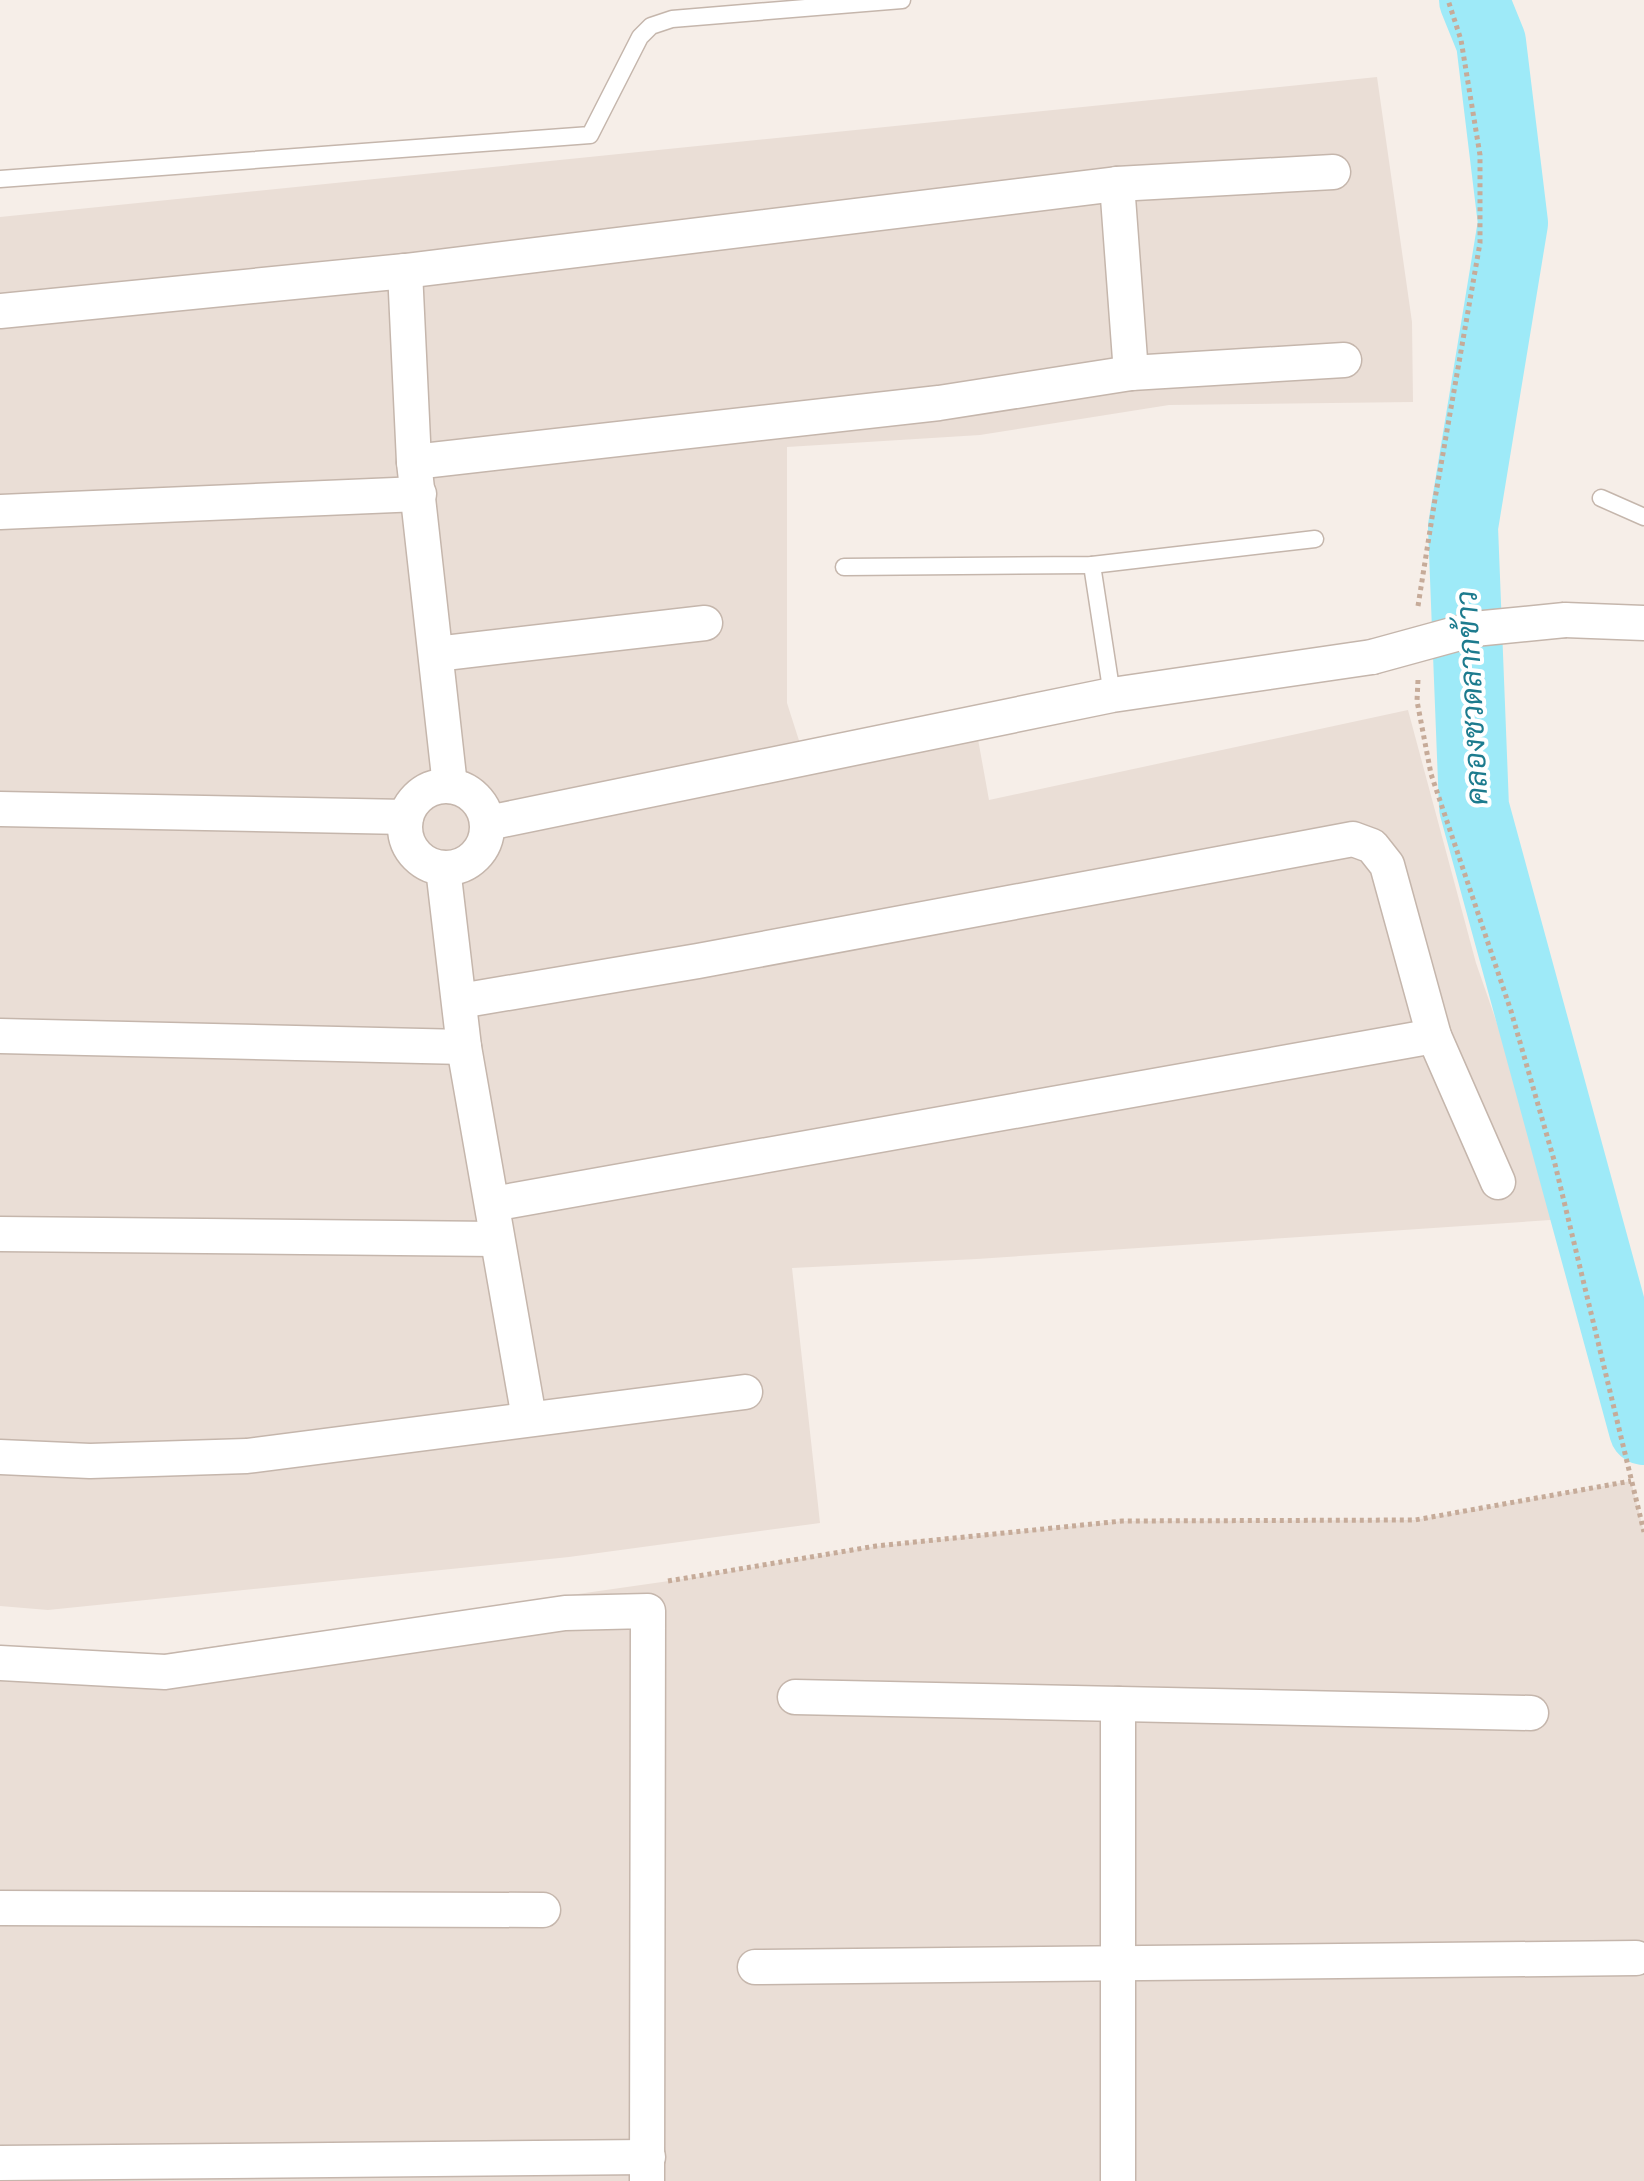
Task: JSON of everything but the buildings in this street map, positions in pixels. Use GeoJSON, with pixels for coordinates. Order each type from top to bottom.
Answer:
{"type":"FeatureCollection","features":[{"type":"Feature","properties":{"kind":"street"},"geometry":{"type":"LineString","coordinates":[[0,311],[405,271],[1117,184],[1333,172]]}},
{"type":"Feature","properties":{"kind":"street"},"geometry":{"type":"LineString","coordinates":[[1117,184],[1131,373]]}},
{"type":"Feature","properties":{"kind":"street"},"geometry":{"type":"LineString","coordinates":[[405,271],[416,478],[450,786]]}},
{"type":"Feature","properties":{"kind":"street"},"geometry":{"type":"LineString","coordinates":[[0,512],[416,478],[1131,373],[1344,360]]}},
{"type":"Feature","properties":{"kind":"street"},"geometry":{"type":"LineString","coordinates":[[488,823],[1112,695],[1372,657],[1474,629],[1565,620],[1644,623]]}},
{"type":"Feature","properties":{"kind":"street"},"geometry":{"type":"LineString","coordinates":[[436,654],[705,623]]}},
{"type":"Feature","properties":{"kind":"street"},"geometry":{"type":"LineString","coordinates":[[436,787],[464,789],[476,797],[484,809],[488,823],[487,838],[481,851],[471,861],[458,867],[429,865],[409,845],[405,831],[406,817],[412,803],[422,793],[436,787]]}},
{"type":"Feature","properties":{"kind":"street"},"geometry":{"type":"LineString","coordinates":[[0,809],[406,817]]}},
{"type":"Feature","properties":{"kind":"street"},"geometry":{"type":"LineString","coordinates":[[460,1001],[713,959],[1353,839],[1372,846],[1387,865],[1434,1036],[1498,1182]]}},
{"type":"Feature","properties":{"kind":"street"},"geometry":{"type":"LineString","coordinates":[[443,868],[464,1047],[529,1418]]}},
{"type":"Feature","properties":{"kind":"street"},"geometry":{"type":"LineString","coordinates":[[0,1036],[464,1047]]}},
{"type":"Feature","properties":{"kind":"street"},"geometry":{"type":"LineString","coordinates":[[493,1204],[1434,1036]]}},
{"type":"Feature","properties":{"kind":"street"},"geometry":{"type":"LineString","coordinates":[[0,1234],[496,1239]]}},
{"type":"Feature","properties":{"kind":"street"},"geometry":{"type":"LineString","coordinates":[[0,1457],[90,1461],[247,1456],[745,1392]]}},
{"type":"Feature","properties":{"kind":"street"},"geometry":{"type":"LineString","coordinates":[[0,1663],[165,1672],[565,1613],[648,1611],[648,2169],[0,2163]]}},
{"type":"Feature","properties":{"kind":"street"},"geometry":{"type":"LineString","coordinates":[[795,1697],[1531,1713]]}},
{"type":"Feature","properties":{"kind":"street"},"geometry":{"type":"LineString","coordinates":[[1118,1704],[1118,2181]]}},
{"type":"Feature","properties":{"kind":"street"},"geometry":{"type":"LineString","coordinates":[[0,1908],[543,1910]]}},
{"type":"Feature","properties":{"kind":"street"},"geometry":{"type":"LineString","coordinates":[[755,1967],[1636,1958]]}},
{"type":"Feature","properties":{"kind":"lane"},"geometry":{"type":"LineString","coordinates":[[0,179],[590,135],[640,37],[651,26],[672,19],[902,0]]}},
{"type":"Feature","properties":{"kind":"lane"},"geometry":{"type":"LineString","coordinates":[[1601,498],[1644,517]]}},
{"type":"Feature","properties":{"kind":"lane"},"geometry":{"type":"LineString","coordinates":[[844,567],[1092,565],[1315,539]]}},
{"type":"Feature","properties":{"kind":"lane"},"geometry":{"type":"LineString","coordinates":[[1092,565],[1112,695]]}},
{"type":"Feature","properties":{"kind":"path"},"geometry":{"type":"LineString","coordinates":[[1418,614],[1480,243],[1480,155],[1461,40],[1448,0]]}},
{"type":"Feature","properties":{"kind":"path"},"geometry":{"type":"LineString","coordinates":[[1418,671],[1417,701],[1431,774],[1511,1011],[1554,1160],[1644,1532]]}},
{"type":"Feature","properties":{"kind":"path"},"geometry":{"type":"LineString","coordinates":[[658,1582],[876,1546],[1122,1521],[1415,1520],[1631,1481]]}},
{"type":"Feature","properties":{"kind":"shaded area"},"geometry":{"type":"Polygon","coordinates":[[[1377,77],[1412,322],[1413,402],[1169,405],[980,435],[787,447],[787,703],[802,750],[974,717],[989,800],[1408,710],[1476,963],[1565,1219],[977,1259],[792,1268],[820,1523],[569,1557],[48,1610],[0,1606],[0,217],[1377,77]]]}},
{"type":"Feature","properties":{"kind":"shaded area"},"geometry":{"type":"Polygon","coordinates":[[[1631,1481],[1644,1532],[1644,2181],[0,2181],[0,1648],[160,1654],[690,1578],[876,1546],[1122,1521],[1415,1520],[1631,1481]]]}},
{"type":"Feature","properties":{"kind":"waterway","name":"คลองชวดลากข้าว"},"geometry":{"type":"LineString","coordinates":[[1474,0],[1491,42],[1513,223],[1463,527],[1474,807],[1644,1430]]}}]}
